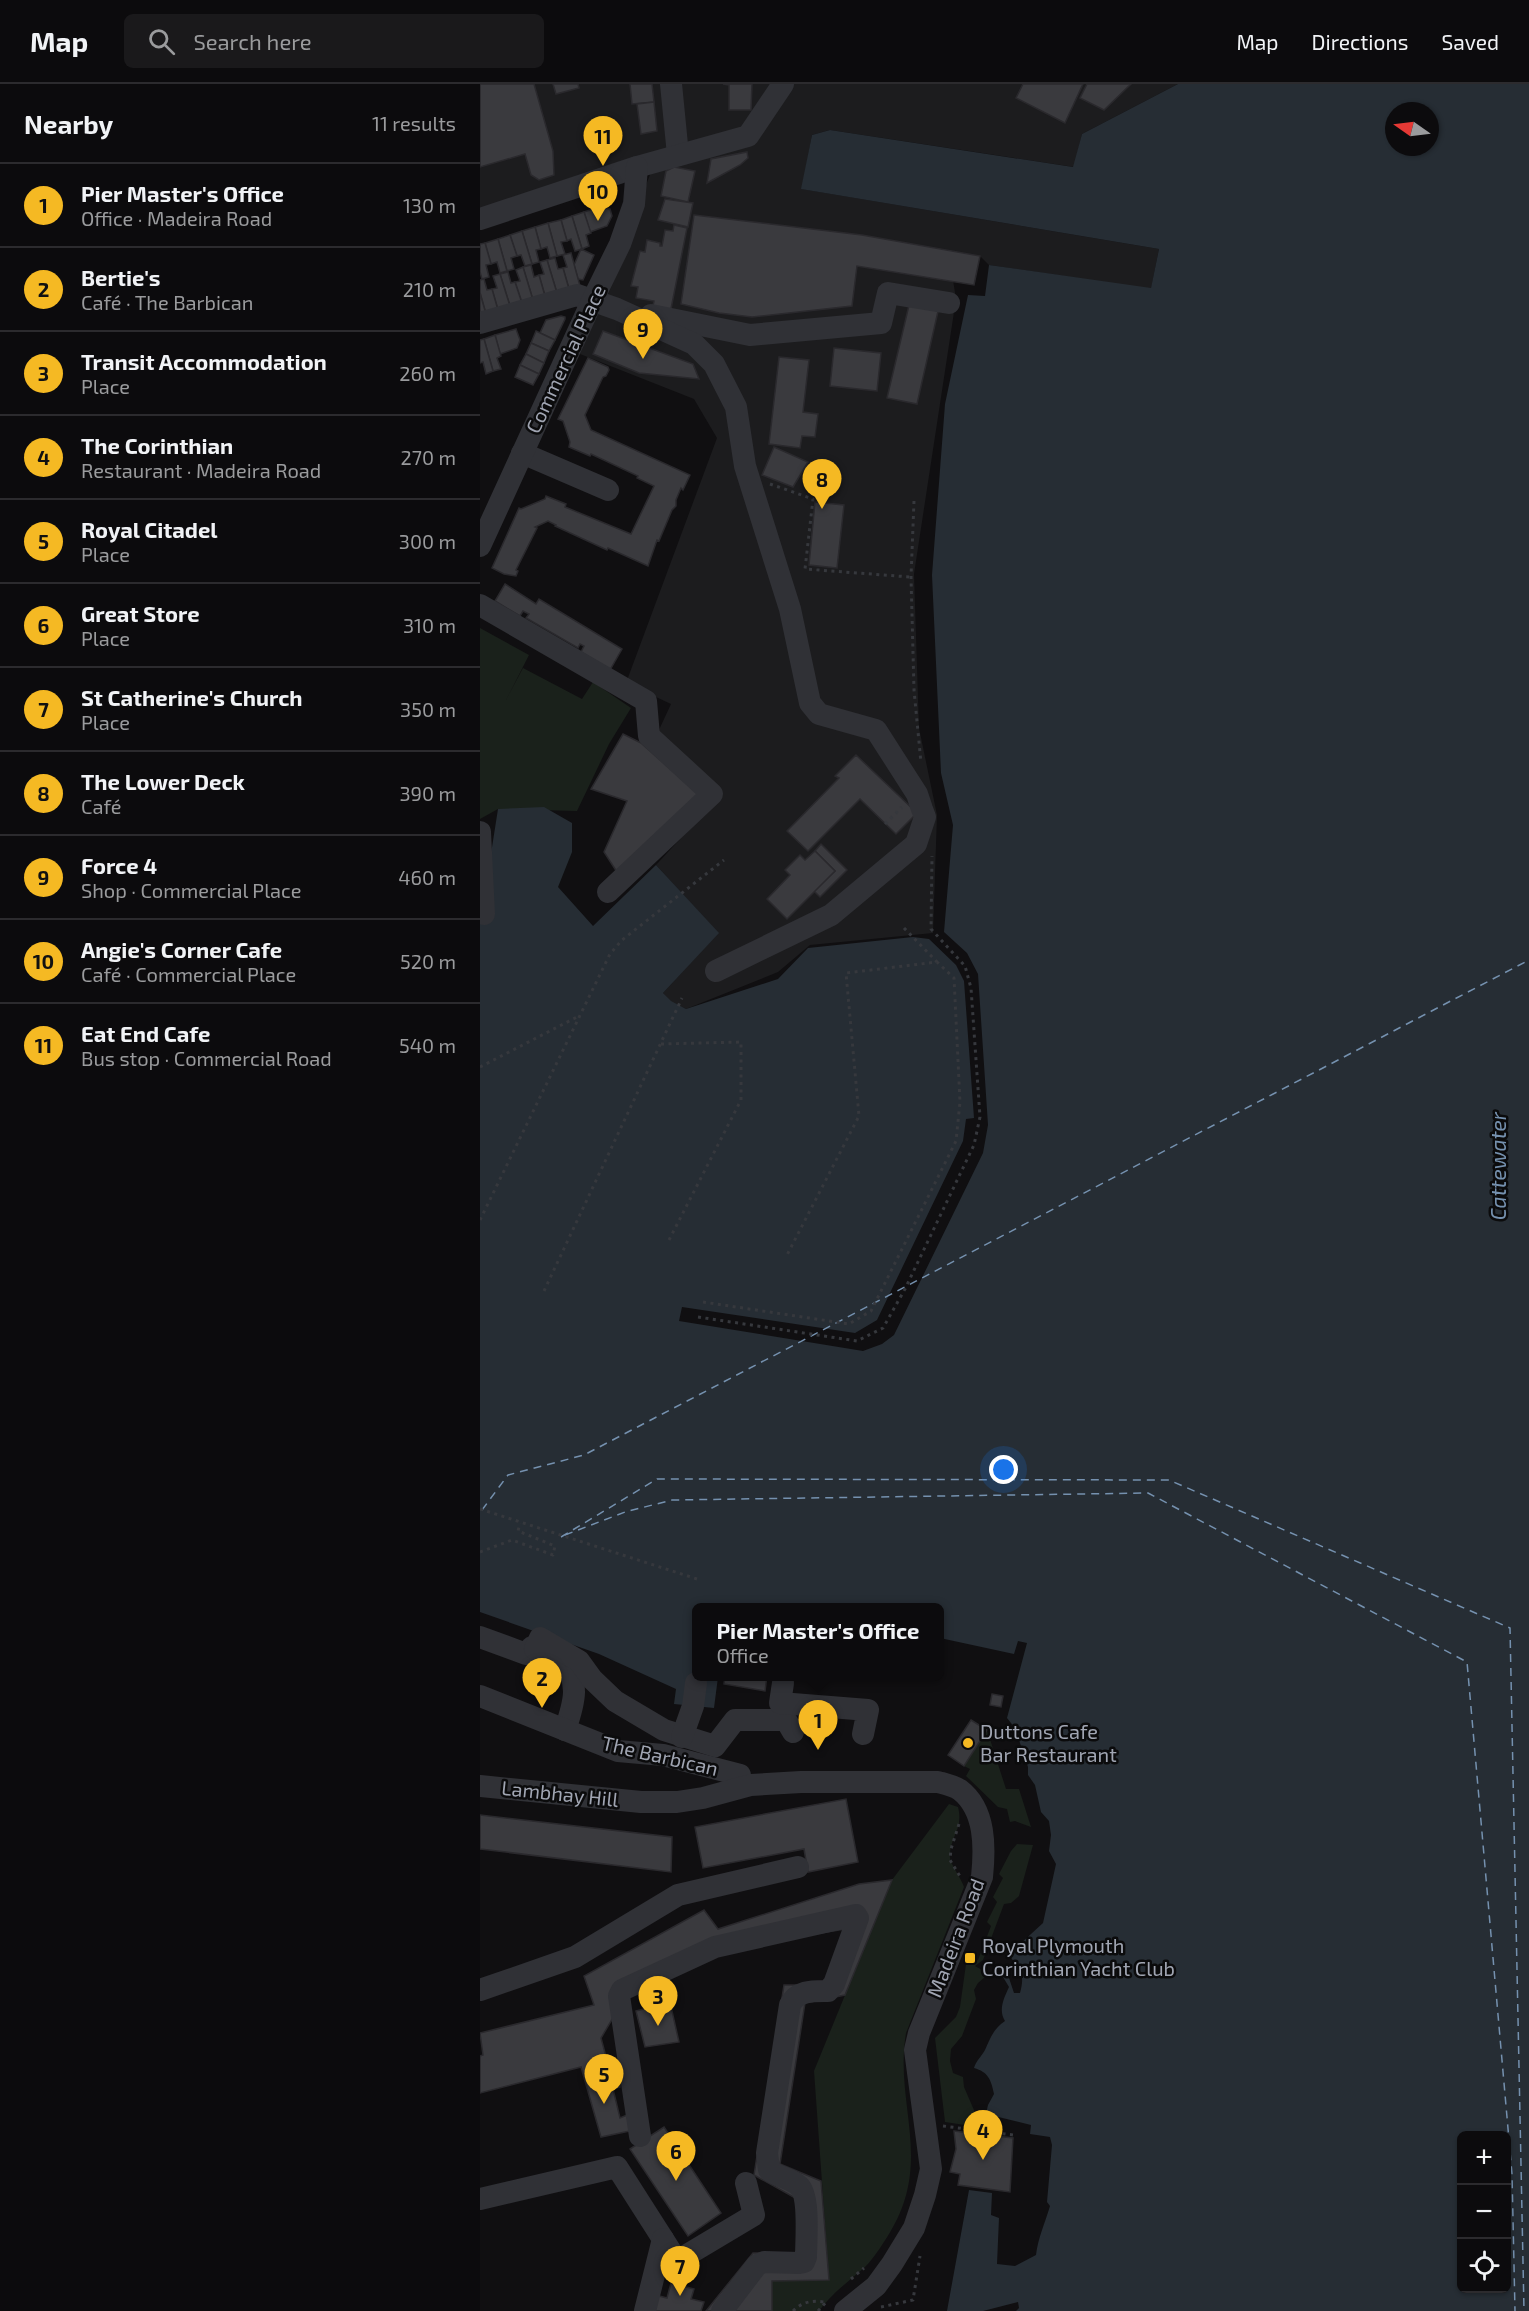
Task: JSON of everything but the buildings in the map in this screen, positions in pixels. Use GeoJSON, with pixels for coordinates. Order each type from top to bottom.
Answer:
{"type":"FeatureCollection","features":[{"type":"Feature","properties":{"kind":"street"},"geometry":{"type":"LineString","coordinates":[[671,84],[678,155]]}},
{"type":"Feature","properties":{"kind":"street"},"geometry":{"type":"LineString","coordinates":[[480,219],[637,167],[748,136],[783,84]]}},
{"type":"Feature","properties":{"kind":"street","name":"Commercial Place"},"geometry":{"type":"LineString","coordinates":[[480,546],[620,244],[634,204],[637,167]]}},
{"type":"Feature","properties":{"kind":"street"},"geometry":{"type":"LineString","coordinates":[[617,309],[750,335],[881,324],[888,293],[949,303]]}},
{"type":"Feature","properties":{"kind":"street"},"geometry":{"type":"LineString","coordinates":[[480,324],[577,295],[617,309],[694,344],[714,364],[736,407],[745,466],[790,609],[810,703],[819,714],[876,730],[917,794],[925,817],[916,844],[831,915],[716,971]]}},
{"type":"Feature","properties":{"kind":"street"},"geometry":{"type":"LineString","coordinates":[[522,453],[608,490]]}},
{"type":"Feature","properties":{"kind":"street"},"geometry":{"type":"LineString","coordinates":[[480,604],[646,700],[649,736],[712,794],[608,892]]}},
{"type":"Feature","properties":{"kind":"street"},"geometry":{"type":"LineString","coordinates":[[480,832],[484,914]]}},
{"type":"Feature","properties":{"kind":"street"},"geometry":{"type":"LineString","coordinates":[[480,1637],[526,1654],[534,1648],[540,1638],[560,1647],[579,1661],[592,1679],[615,1701],[664,1730],[682,1737],[715,1746],[735,1720],[759,1718],[786,1720],[793,1732]]}},
{"type":"Feature","properties":{"kind":"street"},"geometry":{"type":"LineString","coordinates":[[534,1648],[558,1657],[573,1676],[574,1695],[565,1730]]}},
{"type":"Feature","properties":{"kind":"street"},"geometry":{"type":"LineString","coordinates":[[682,1737],[693,1706],[696,1683]]}},
{"type":"Feature","properties":{"kind":"street"},"geometry":{"type":"LineString","coordinates":[[783,1683],[780,1703],[868,1710],[863,1734]]}},
{"type":"Feature","properties":{"kind":"street","name":"The Barbican"},"geometry":{"type":"LineString","coordinates":[[480,1696],[618,1751],[663,1755],[740,1775]]}},
{"type":"Feature","properties":{"kind":"street","name":"Madeira Road"},"geometry":{"type":"LineString","coordinates":[[641,1802],[677,1802],[703,1798],[751,1785],[938,1782],[958,1788],[970,1800],[982,1827],[985,1851],[982,1877],[919,2033],[915,2050],[931,2169],[925,2196],[914,2228],[876,2286],[833,2303]]}},
{"type":"Feature","properties":{"kind":"street","name":"Lambhay Hill"},"geometry":{"type":"LineString","coordinates":[[480,1785],[641,1802]]}},
{"type":"Feature","properties":{"kind":"street"},"geometry":{"type":"LineString","coordinates":[[480,1990],[575,1957],[678,1895],[798,1867]]}},
{"type":"Feature","properties":{"kind":"street"},"geometry":{"type":"LineString","coordinates":[[640,2136],[619,1996],[622,1990],[715,1947],[856,1915],[858,1918],[834,1984],[828,1991],[804,1992],[792,2000],[790,2005],[767,2153],[769,2170],[796,2183],[802,2190],[805,2199],[806,2257],[804,2262],[799,2263],[764,2262],[757,2265],[722,2311]]}},
{"type":"Feature","properties":{"kind":"street"},"geometry":{"type":"LineString","coordinates":[[480,2199],[617,2167],[677,2261],[754,2215],[746,2183]]}},
{"type":"Feature","properties":{"kind":"street"},"geometry":{"type":"LineString","coordinates":[[645,2311],[663,2239]]}},
{"type":"Feature","properties":{"kind":"path"},"geometry":{"type":"LineString","coordinates":[[764,482],[813,499],[805,569],[911,577]]}},
{"type":"Feature","properties":{"kind":"path"},"geometry":{"type":"LineString","coordinates":[[914,501],[911,577],[914,690],[922,768]]}},
{"type":"Feature","properties":{"kind":"path"},"geometry":{"type":"LineString","coordinates":[[698,1317],[857,1341],[883,1328],[905,1289],[974,1145],[980,1117],[971,988],[965,966],[931,929],[932,850]]}},
{"type":"Feature","properties":{"kind":"path"},"geometry":{"type":"LineString","coordinates":[[480,1221],[610,954],[622,940],[724,860]]}},
{"type":"Feature","properties":{"kind":"path"},"geometry":{"type":"LineString","coordinates":[[703,1302],[849,1324],[871,1311],[956,1141],[960,1101],[954,978],[904,928]]}},
{"type":"Feature","properties":{"kind":"path"},"geometry":{"type":"LineString","coordinates":[[787,1255],[859,1116],[846,973],[937,962]]}},
{"type":"Feature","properties":{"kind":"path"},"geometry":{"type":"LineString","coordinates":[[544,1291],[682,998]]}},
{"type":"Feature","properties":{"kind":"path"},"geometry":{"type":"LineString","coordinates":[[480,1067],[579,1016]]}},
{"type":"Feature","properties":{"kind":"path"},"geometry":{"type":"LineString","coordinates":[[661,1044],[741,1042],[741,1100],[669,1242]]}},
{"type":"Feature","properties":{"kind":"path"},"geometry":{"type":"LineString","coordinates":[[480,1509],[697,1579]]}},
{"type":"Feature","properties":{"kind":"path"},"geometry":{"type":"LineString","coordinates":[[480,1552],[512,1540],[553,1555],[555,1546],[518,1531],[520,1523]]}},
{"type":"Feature","properties":{"kind":"path"},"geometry":{"type":"LineString","coordinates":[[927,2128],[946,2125],[1013,2135]]}},
{"type":"Feature","properties":{"kind":"path"},"geometry":{"type":"LineString","coordinates":[[871,2309],[913,2301],[922,2245]]}},
{"type":"Feature","properties":{"kind":"path"},"geometry":{"type":"LineString","coordinates":[[847,2282],[867,2265]]}},
{"type":"Feature","properties":{"kind":"path"},"geometry":{"type":"LineString","coordinates":[[794,2311],[800,2304],[816,2301],[833,2303]]}},
{"type":"Feature","properties":{"kind":"path"},"geometry":{"type":"LineString","coordinates":[[818,2311],[833,2303]]}},
{"type":"Feature","properties":{"kind":"path"},"geometry":{"type":"LineString","coordinates":[[825,2311],[833,2303]]}},
{"type":"Feature","properties":{"kind":"shaded area"},"geometry":{"type":"Polygon","coordinates":[[[480,84],[1178,84],[1082,134],[1074,167],[830,130],[812,135],[802,189],[1159,249],[1151,289],[989,265],[980,256],[974,285],[953,280],[956,299],[914,574],[919,728],[937,815],[933,933],[810,945],[778,972],[686,1009],[671,1002],[663,993],[718,933],[656,865],[720,796],[658,732],[671,704],[626,683],[717,438],[694,399],[580,354],[653,167],[480,220],[480,84]]]}},
{"type":"Feature","properties":{"kind":"shaded area"},"geometry":{"type":"Polygon","coordinates":[[[480,628],[529,655],[505,702],[523,668],[582,699],[593,682],[631,708],[609,744],[577,811],[498,809],[480,819],[480,628]]]}},
{"type":"Feature","properties":{"kind":"shaded area"},"geometry":{"type":"Polygon","coordinates":[[[987,1730],[1006,1789],[1019,1789],[1031,1827],[1015,1821],[1010,1822],[1007,1809],[998,1807],[966,1776],[970,1769],[964,1766],[987,1730]]]}},
{"type":"Feature","properties":{"kind":"shaded area"},"geometry":{"type":"Polygon","coordinates":[[[949,1804],[958,1807],[959,1815],[950,1858],[964,1887],[906,2033],[905,2085],[911,2157],[909,2182],[902,2207],[889,2234],[872,2260],[835,2293],[819,2311],[772,2311],[772,2281],[829,2280],[814,2071],[892,1880],[949,1804]]]}},
{"type":"Feature","properties":{"kind":"shaded area"},"geometry":{"type":"Polygon","coordinates":[[[1017,1844],[1033,1845],[1019,1896],[1011,1903],[1004,1904],[983,1960],[975,1966],[982,1970],[985,1977],[974,1990],[976,1999],[962,2036],[951,2049],[950,2061],[953,2073],[963,2077],[964,2087],[977,2117],[990,2123],[991,2129],[945,2122],[935,2038],[956,2017],[960,2007],[966,1964],[978,1960],[991,1926],[987,1922],[997,1902],[993,1897],[1003,1878],[999,1874],[1017,1844]]]}},
{"type":"Feature","properties":{"kind":"water","name":"Cattewater"},"geometry":{"type":"Polygon","coordinates":[[[1178,84],[1529,84],[1529,2311],[1016,2311],[1019,2308],[1018,2302],[983,2311],[947,2311],[969,2190],[992,2193],[991,2215],[999,2218],[997,2264],[1015,2266],[1036,2255],[1050,2206],[1047,2202],[1052,2145],[1050,2137],[1030,2134],[1031,2125],[986,2114],[994,2094],[993,2089],[986,2074],[974,2068],[990,2038],[1005,2021],[1002,2008],[1009,1987],[1000,1972],[1009,1978],[1014,1993],[1020,1993],[1021,1974],[1007,1949],[1019,1945],[1043,1923],[1056,1864],[1049,1851],[1051,1835],[1049,1821],[1041,1812],[1035,1785],[1028,1775],[1028,1767],[1015,1728],[1007,1718],[1027,1643],[1018,1641],[1014,1654],[944,1639],[944,1603],[692,1603],[692,1681],[717,1681],[714,1708],[674,1704],[676,1689],[599,1654],[480,1612],[480,855],[490,860],[498,809],[544,807],[572,823],[572,852],[558,887],[593,926],[656,865],[719,933],[663,993],[671,1001],[686,1009],[778,979],[808,948],[913,937],[929,939],[956,965],[964,981],[974,1118],[966,1119],[963,1141],[877,1320],[855,1333],[682,1307],[679,1321],[863,1351],[882,1344],[894,1335],[983,1153],[988,1125],[978,974],[967,953],[944,932],[953,825],[941,773],[932,575],[945,404],[968,295],[985,296],[989,265],[1151,288],[1159,249],[801,189],[812,135],[830,130],[1073,167],[1082,134],[1178,84]]]}},
{"type":"Feature","properties":{"kind":"ferry route"},"geometry":{"type":"LineString","coordinates":[[482,1510],[508,1475],[584,1455],[1529,960]]}},
{"type":"Feature","properties":{"kind":"ferry route"},"geometry":{"type":"LineString","coordinates":[[561,1537],[657,1479],[1169,1480],[1510,1628],[1524,2311]]}},
{"type":"Feature","properties":{"kind":"ferry route"},"geometry":{"type":"LineString","coordinates":[[565,1535],[625,1512],[672,1500],[1148,1493],[1467,1662],[1512,2174],[1515,2311]]}},
{"type":"Feature","properties":{"kind":"place","name":"Eat End Cafe"},"geometry":{"type":"Point","coordinates":[603,166]}},
{"type":"Feature","properties":{"kind":"place","name":"Angie's Corner Cafe"},"geometry":{"type":"Point","coordinates":[598,221]}},
{"type":"Feature","properties":{"kind":"place","name":"Force 4"},"geometry":{"type":"Point","coordinates":[643,359]}},
{"type":"Feature","properties":{"kind":"place","name":"The Lower Deck"},"geometry":{"type":"Point","coordinates":[822,509]}},
{"type":"Feature","properties":{"kind":"place","name":"Bertie's"},"geometry":{"type":"Point","coordinates":[542,1708]}},
{"type":"Feature","properties":{"kind":"place","name":"Duttons Cafe Bar Restaurant"},"geometry":{"type":"Point","coordinates":[968,1743]}},
{"type":"Feature","properties":{"kind":"place","name":"Pier Master's Office"},"geometry":{"type":"Point","coordinates":[818,1750]}},
{"type":"Feature","properties":{"kind":"place","name":"Royal Plymouth Corinthian Yacht Club"},"geometry":{"type":"Point","coordinates":[970,1958]}},
{"type":"Feature","properties":{"kind":"place","name":"Transit Accommodation"},"geometry":{"type":"Point","coordinates":[658,2026]}},
{"type":"Feature","properties":{"kind":"place","name":"Royal Citadel"},"geometry":{"type":"Point","coordinates":[604,2104]}},
{"type":"Feature","properties":{"kind":"place","name":"The Corinthian"},"geometry":{"type":"Point","coordinates":[983,2160]}},
{"type":"Feature","properties":{"kind":"place","name":"Great Store"},"geometry":{"type":"Point","coordinates":[676,2181]}},
{"type":"Feature","properties":{"kind":"place","name":"St Catherine's Church"},"geometry":{"type":"Point","coordinates":[680,2296]}}]}
